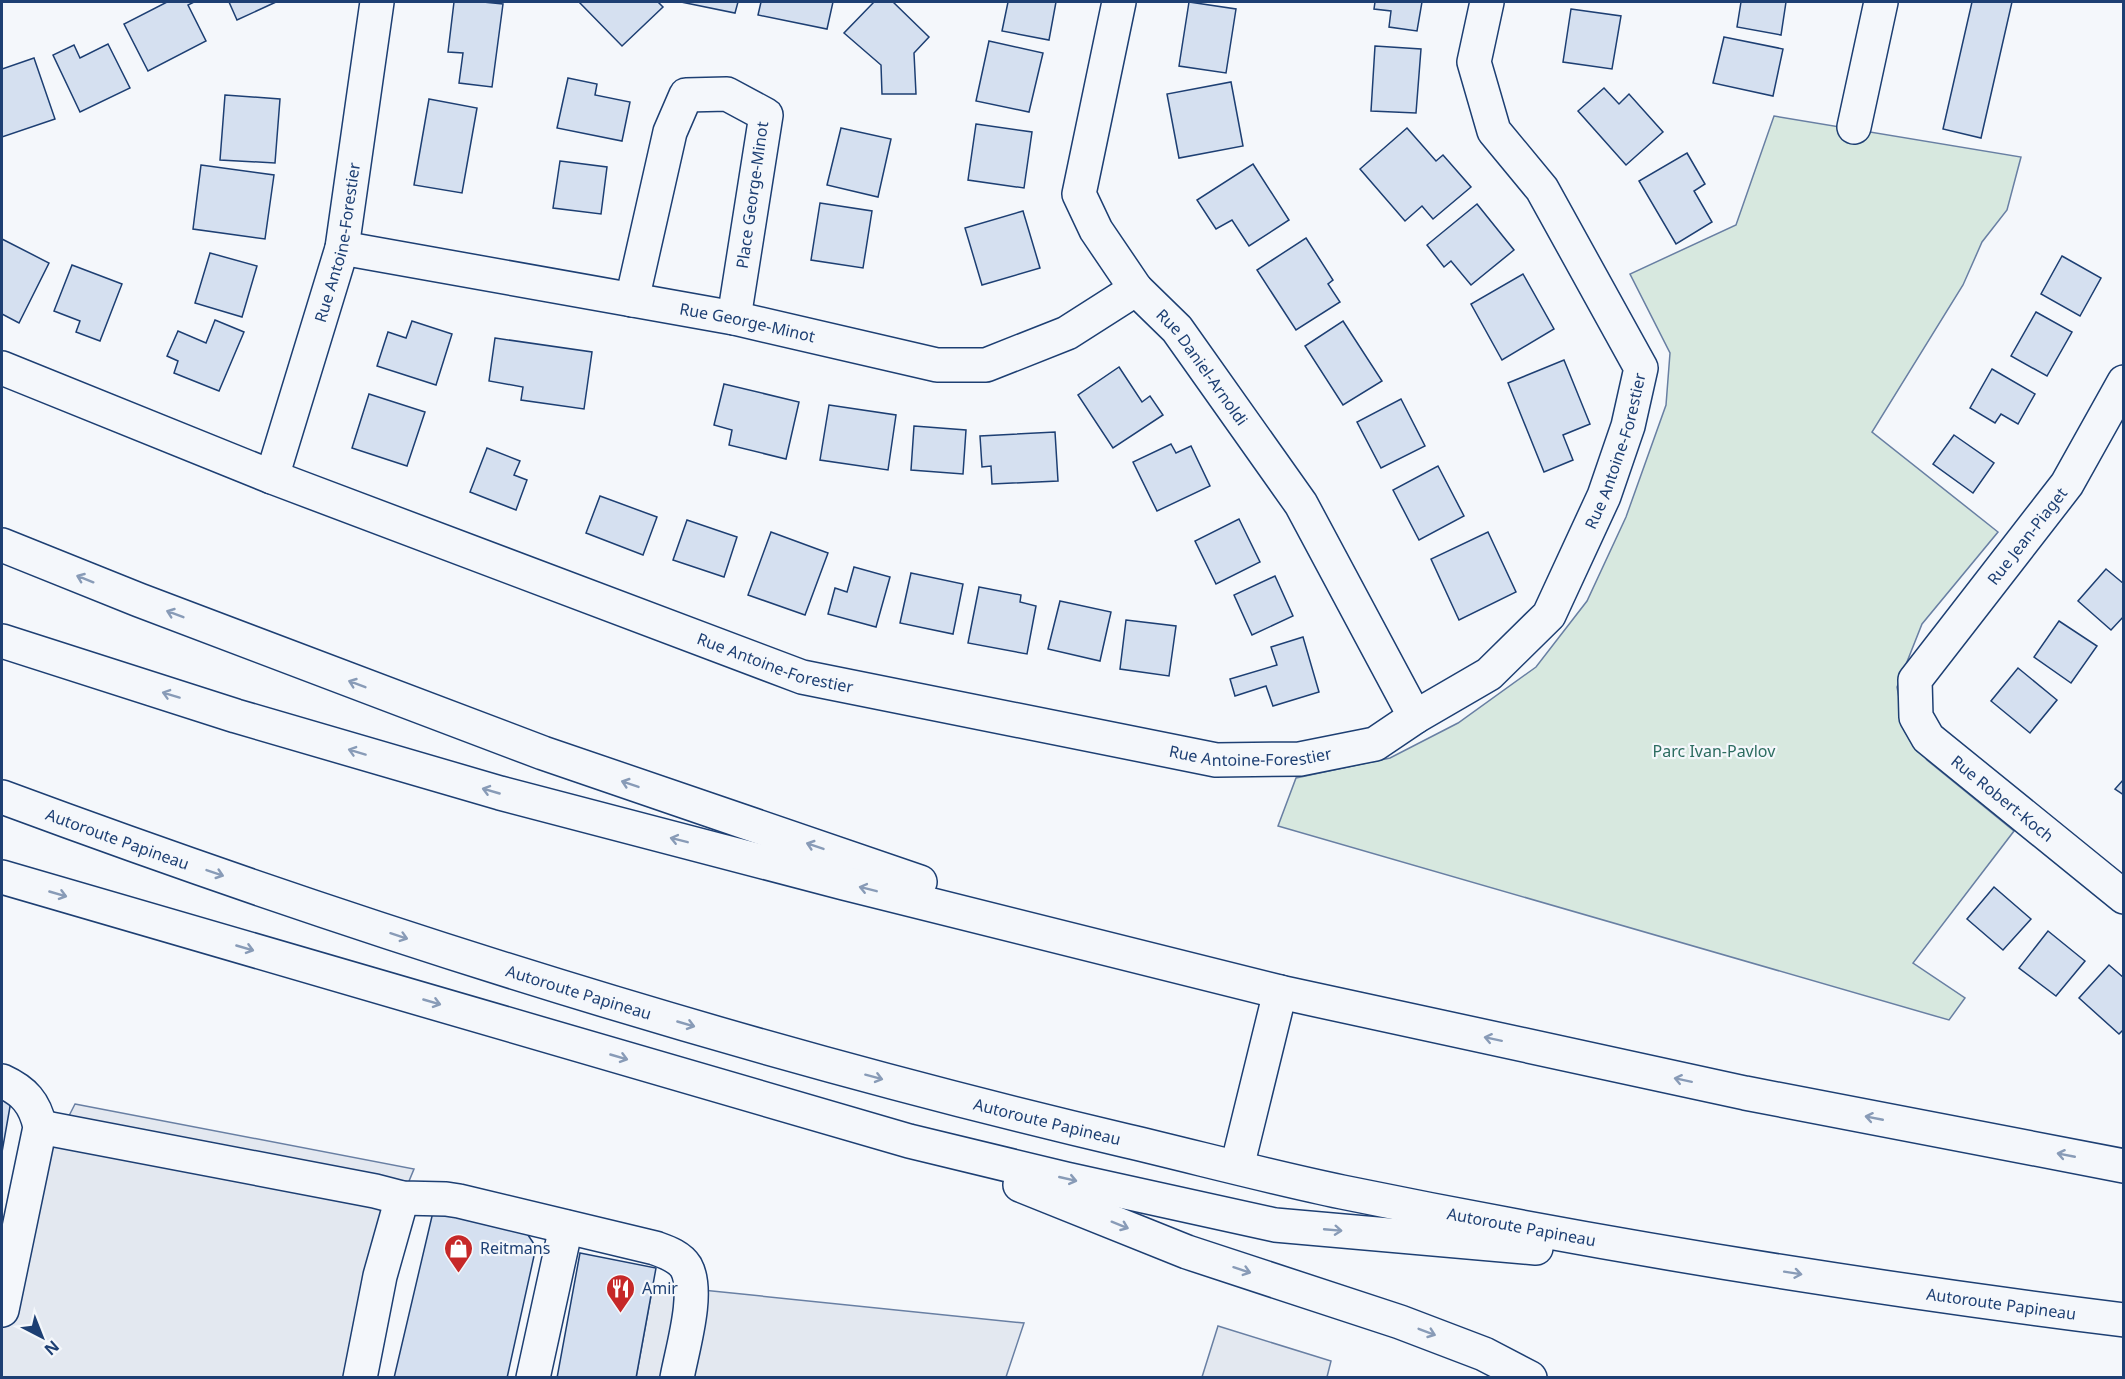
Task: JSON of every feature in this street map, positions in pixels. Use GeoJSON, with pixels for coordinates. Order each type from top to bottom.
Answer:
{"type":"FeatureCollection","features":[{"type":"Feature","properties":{"kind":"main road","name":"Rue Antoine-Forestier"},"geometry":{"type":"LineString","coordinates":[[272,477],[342,248],[377,2]]}},
{"type":"Feature","properties":{"kind":"main road","name":"Rue Daniel-Arnoldi"},"geometry":{"type":"LineString","coordinates":[[1119,2],[1079,194],[1096,230],[1136,290],[1177,329],[1301,504],[1415,717]]}},
{"type":"Feature","properties":{"kind":"main road","name":"Rue Antoine-Forestier"},"geometry":{"type":"LineString","coordinates":[[2,368],[272,477],[802,676],[1216,760],[1300,759],[1375,744],[1415,717],[1489,674],[1549,615],[1604,496],[1628,426],[1641,368],[1542,189],[1494,131],[1474,62],[1486,2]]}},
{"type":"Feature","properties":{"kind":"main road"},"geometry":{"type":"LineString","coordinates":[[1854,127],[1881,2]]}},
{"type":"Feature","properties":{"kind":"main road","name":"Place George-Minot"},"geometry":{"type":"LineString","coordinates":[[632,300],[670,132],[686,95],[727,94],[766,115],[734,318]]}},
{"type":"Feature","properties":{"kind":"main road","name":"Rue George-Minot"},"geometry":{"type":"LineString","coordinates":[[342,248],[734,318],[937,365],[986,365],[1067,333],[1136,290]]}},
{"type":"Feature","properties":{"kind":"main road","name":"Rue Jean-Piaget"},"geometry":{"type":"LineString","coordinates":[[1915,681],[2067,484],[2124,382]]}},
{"type":"Feature","properties":{"kind":"main road"},"geometry":{"type":"LineString","coordinates":[[2,545],[150,605],[543,753],[1149,959]]}},
{"type":"Feature","properties":{"kind":"main road"},"geometry":{"type":"LineString","coordinates":[[2,641],[236,716],[500,793],[844,883],[1280,992],[1745,1093],[2124,1166]]}},
{"type":"Feature","properties":{"kind":"main road","name":"Rue Robert-Koch"},"geometry":{"type":"LineString","coordinates":[[1915,681],[1916,717],[1928,738],[2124,897]]}},
{"type":"Feature","properties":{"kind":"main road","name":"Autoroute Papineau"},"geometry":{"type":"LineString","coordinates":[[2,797],[81,827],[376,928],[687,1025],[931,1092],[1339,1191],[1581,1238],[1971,1300],[2124,1320]]}},
{"type":"Feature","properties":{"kind":"main road"},"geometry":{"type":"LineString","coordinates":[[2,877],[909,1141],[1077,1181],[1275,1225],[1735,1264]]}},
{"type":"Feature","properties":{"kind":"main road"},"geometry":{"type":"LineString","coordinates":[[1237,1167],[1280,992]]}},
{"type":"Feature","properties":{"kind":"main road"},"geometry":{"type":"LineString","coordinates":[[2,1080],[15,1087],[28,1100],[37,1113],[40,1127],[2,1310]]}},
{"type":"Feature","properties":{"kind":"main road"},"geometry":{"type":"LineString","coordinates":[[40,1127],[402,1198],[446,1199],[671,1254],[687,1269],[690,1283],[690,1300],[677,1377]]}},
{"type":"Feature","properties":{"kind":"main road"},"geometry":{"type":"LineString","coordinates":[[909,1141],[1187,1252],[1411,1326],[1484,1354],[1530,1377]]}},
{"type":"Feature","properties":{"kind":"main road"},"geometry":{"type":"LineString","coordinates":[[360,1377],[380,1276],[402,1198]]}},
{"type":"Feature","properties":{"kind":"main road"},"geometry":{"type":"LineString","coordinates":[[533,1377],[566,1227]]}},
{"type":"Feature","properties":{"kind":"green space","name":"Parc Ivan-Pavlov"},"geometry":{"type":"Polygon","coordinates":[[[1774,116],[2021,157],[2007,210],[1982,242],[1963,285],[1872,432],[1998,532],[1922,624],[1897,687],[1905,730],[1927,760],[2014,831],[1913,963],[1965,998],[1949,1020],[1278,826],[1296,778],[1390,758],[1458,723],[1536,667],[1587,601],[1626,517],[1666,405],[1670,353],[1630,274],[1736,225],[1774,116]]]}},
{"type":"Feature","properties":{"kind":"shaded area"},"geometry":{"type":"Polygon","coordinates":[[[75,1104],[414,1169],[402,1198],[359,1377],[2,1378],[2,1310],[22,1208],[75,1104]]]}},
{"type":"Feature","properties":{"kind":"shaded area"},"geometry":{"type":"Polygon","coordinates":[[[653,1285],[1024,1323],[1006,1377],[636,1378],[653,1285]]]}},
{"type":"Feature","properties":{"kind":"shaded area"},"geometry":{"type":"Polygon","coordinates":[[[1218,1326],[1331,1361],[1327,1377],[1202,1377],[1218,1326]]]}},
{"type":"Feature","properties":{"kind":"building"},"geometry":{"type":"Polygon","coordinates":[[[167,2],[194,2],[188,5],[206,41],[148,71],[124,24],[167,2]]]}},
{"type":"Feature","properties":{"kind":"building"},"geometry":{"type":"Polygon","coordinates":[[[229,2],[276,2],[237,20],[229,2]]]}},
{"type":"Feature","properties":{"kind":"building"},"geometry":{"type":"Polygon","coordinates":[[[454,2],[503,4],[492,87],[459,83],[463,53],[448,52],[454,2]]]}},
{"type":"Feature","properties":{"kind":"building"},"geometry":{"type":"Polygon","coordinates":[[[579,2],[658,2],[663,7],[622,46],[579,2]]]}},
{"type":"Feature","properties":{"kind":"building"},"geometry":{"type":"Polygon","coordinates":[[[681,2],[738,2],[735,13],[681,2]]]}},
{"type":"Feature","properties":{"kind":"building"},"geometry":{"type":"Polygon","coordinates":[[[761,2],[833,2],[827,29],[758,15],[761,2]]]}},
{"type":"Feature","properties":{"kind":"building"},"geometry":{"type":"Polygon","coordinates":[[[874,2],[893,2],[929,37],[914,53],[916,94],[882,94],[881,65],[844,33],[874,2]]]}},
{"type":"Feature","properties":{"kind":"building"},"geometry":{"type":"Polygon","coordinates":[[[1008,2],[1056,2],[1049,40],[1002,31],[1008,2]]]}},
{"type":"Feature","properties":{"kind":"building"},"geometry":{"type":"Polygon","coordinates":[[[1189,2],[1236,9],[1226,73],[1179,66],[1189,2]]]}},
{"type":"Feature","properties":{"kind":"building"},"geometry":{"type":"Polygon","coordinates":[[[1375,2],[1422,2],[1417,31],[1389,27],[1391,11],[1374,9],[1375,2]]]}},
{"type":"Feature","properties":{"kind":"building"},"geometry":{"type":"Polygon","coordinates":[[[1741,2],[1786,2],[1781,35],[1737,27],[1741,2]]]}},
{"type":"Feature","properties":{"kind":"building"},"geometry":{"type":"Polygon","coordinates":[[[1972,2],[2012,2],[1981,138],[1943,129],[1972,2]]]}},
{"type":"Feature","properties":{"kind":"building"},"geometry":{"type":"Polygon","coordinates":[[[1571,9],[1621,16],[1612,69],[1563,62],[1571,9]]]}},
{"type":"Feature","properties":{"kind":"building"},"geometry":{"type":"Polygon","coordinates":[[[1724,37],[1783,49],[1773,96],[1713,83],[1724,37]]]}},
{"type":"Feature","properties":{"kind":"building"},"geometry":{"type":"Polygon","coordinates":[[[989,41],[1043,53],[1029,112],[976,101],[989,41]]]}},
{"type":"Feature","properties":{"kind":"building"},"geometry":{"type":"Polygon","coordinates":[[[108,44],[130,88],[80,112],[53,55],[74,45],[80,58],[108,44]]]}},
{"type":"Feature","properties":{"kind":"building"},"geometry":{"type":"Polygon","coordinates":[[[1375,46],[1421,49],[1416,113],[1371,111],[1375,46]]]}},
{"type":"Feature","properties":{"kind":"building"},"geometry":{"type":"Polygon","coordinates":[[[34,58],[55,119],[2,137],[2,69],[34,58]]]}},
{"type":"Feature","properties":{"kind":"building"},"geometry":{"type":"Polygon","coordinates":[[[568,78],[597,84],[595,95],[630,102],[622,141],[557,128],[568,78]]]}},
{"type":"Feature","properties":{"kind":"building"},"geometry":{"type":"Polygon","coordinates":[[[1231,82],[1243,146],[1179,158],[1167,94],[1231,82]]]}},
{"type":"Feature","properties":{"kind":"building"},"geometry":{"type":"Polygon","coordinates":[[[1604,88],[1619,104],[1629,94],[1663,132],[1626,165],[1578,111],[1604,88]]]}},
{"type":"Feature","properties":{"kind":"building"},"geometry":{"type":"Polygon","coordinates":[[[225,95],[280,99],[275,163],[220,160],[225,95]]]}},
{"type":"Feature","properties":{"kind":"building"},"geometry":{"type":"Polygon","coordinates":[[[429,99],[477,108],[462,193],[414,185],[429,99]]]}},
{"type":"Feature","properties":{"kind":"building"},"geometry":{"type":"Polygon","coordinates":[[[976,124],[1032,132],[1024,188],[968,180],[976,124]]]}},
{"type":"Feature","properties":{"kind":"building"},"geometry":{"type":"Polygon","coordinates":[[[841,128],[891,139],[878,197],[827,185],[841,128]]]}},
{"type":"Feature","properties":{"kind":"building"},"geometry":{"type":"Polygon","coordinates":[[[1407,128],[1436,161],[1443,155],[1471,187],[1433,219],[1422,206],[1405,221],[1360,169],[1407,128]]]}},
{"type":"Feature","properties":{"kind":"building"},"geometry":{"type":"Polygon","coordinates":[[[1687,153],[1705,184],[1694,191],[1712,222],[1676,244],[1639,181],[1687,153]]]}},
{"type":"Feature","properties":{"kind":"building"},"geometry":{"type":"Polygon","coordinates":[[[560,161],[607,167],[601,214],[553,208],[560,161]]]}},
{"type":"Feature","properties":{"kind":"building"},"geometry":{"type":"Polygon","coordinates":[[[1253,164],[1289,220],[1249,246],[1232,220],[1216,229],[1197,200],[1253,164]]]}},
{"type":"Feature","properties":{"kind":"building"},"geometry":{"type":"Polygon","coordinates":[[[201,165],[274,175],[265,239],[193,229],[201,165]]]}},
{"type":"Feature","properties":{"kind":"building"},"geometry":{"type":"Polygon","coordinates":[[[820,203],[872,211],[863,268],[811,260],[820,203]]]}},
{"type":"Feature","properties":{"kind":"building"},"geometry":{"type":"Polygon","coordinates":[[[1477,204],[1514,250],[1471,285],[1451,261],[1444,267],[1427,245],[1477,204]]]}},
{"type":"Feature","properties":{"kind":"building"},"geometry":{"type":"Polygon","coordinates":[[[1023,211],[1040,268],[982,285],[965,228],[1023,211]]]}},
{"type":"Feature","properties":{"kind":"building"},"geometry":{"type":"Polygon","coordinates":[[[1306,238],[1333,280],[1328,284],[1340,302],[1296,330],[1257,270],[1306,238]]]}},
{"type":"Feature","properties":{"kind":"building"},"geometry":{"type":"Polygon","coordinates":[[[2,239],[49,263],[19,323],[2,314],[2,239]]]}},
{"type":"Feature","properties":{"kind":"building"},"geometry":{"type":"Polygon","coordinates":[[[210,253],[257,266],[242,317],[195,303],[210,253]]]}},
{"type":"Feature","properties":{"kind":"building"},"geometry":{"type":"Polygon","coordinates":[[[2062,256],[2101,278],[2080,316],[2041,294],[2062,256]]]}},
{"type":"Feature","properties":{"kind":"building"},"geometry":{"type":"Polygon","coordinates":[[[72,265],[122,284],[100,341],[76,332],[80,321],[54,311],[72,265]]]}},
{"type":"Feature","properties":{"kind":"building"},"geometry":{"type":"Polygon","coordinates":[[[1523,274],[1554,329],[1502,360],[1471,304],[1523,274]]]}},
{"type":"Feature","properties":{"kind":"building"},"geometry":{"type":"Polygon","coordinates":[[[2036,312],[2072,332],[2047,376],[2011,356],[2036,312]]]}},
{"type":"Feature","properties":{"kind":"building"},"geometry":{"type":"Polygon","coordinates":[[[215,320],[244,332],[219,391],[174,373],[178,361],[167,356],[178,331],[206,343],[215,320]]]}},
{"type":"Feature","properties":{"kind":"building"},"geometry":{"type":"Polygon","coordinates":[[[412,321],[452,334],[436,385],[377,366],[388,332],[406,338],[412,321]]]}},
{"type":"Feature","properties":{"kind":"building"},"geometry":{"type":"Polygon","coordinates":[[[1343,321],[1382,381],[1343,405],[1305,346],[1343,321]]]}},
{"type":"Feature","properties":{"kind":"building"},"geometry":{"type":"Polygon","coordinates":[[[495,338],[592,352],[584,409],[521,400],[523,387],[489,381],[495,338]]]}},
{"type":"Feature","properties":{"kind":"building"},"geometry":{"type":"Polygon","coordinates":[[[1564,360],[1590,424],[1563,435],[1573,460],[1544,472],[1508,383],[1564,360]]]}},
{"type":"Feature","properties":{"kind":"building"},"geometry":{"type":"Polygon","coordinates":[[[1119,367],[1142,402],[1150,396],[1163,415],[1113,448],[1078,395],[1119,367]]]}},
{"type":"Feature","properties":{"kind":"building"},"geometry":{"type":"Polygon","coordinates":[[[1992,369],[2035,394],[2018,424],[2001,414],[1995,423],[1970,408],[1992,369]]]}},
{"type":"Feature","properties":{"kind":"building"},"geometry":{"type":"Polygon","coordinates":[[[724,384],[799,402],[786,459],[729,445],[732,430],[714,425],[724,384]]]}},
{"type":"Feature","properties":{"kind":"building"},"geometry":{"type":"Polygon","coordinates":[[[369,394],[425,412],[407,466],[352,448],[369,394]]]}},
{"type":"Feature","properties":{"kind":"building"},"geometry":{"type":"Polygon","coordinates":[[[1401,399],[1425,446],[1381,468],[1357,422],[1401,399]]]}},
{"type":"Feature","properties":{"kind":"building"},"geometry":{"type":"Polygon","coordinates":[[[829,405],[896,415],[888,470],[820,460],[829,405]]]}},
{"type":"Feature","properties":{"kind":"building"},"geometry":{"type":"Polygon","coordinates":[[[914,426],[966,430],[963,474],[911,470],[914,426]]]}},
{"type":"Feature","properties":{"kind":"building"},"geometry":{"type":"Polygon","coordinates":[[[1055,432],[1058,481],[992,484],[991,466],[982,467],[980,436],[1055,432]]]}},
{"type":"Feature","properties":{"kind":"building"},"geometry":{"type":"Polygon","coordinates":[[[1954,435],[1994,463],[1973,493],[1933,464],[1954,435]]]}},
{"type":"Feature","properties":{"kind":"building"},"geometry":{"type":"Polygon","coordinates":[[[1171,444],[1176,453],[1191,446],[1210,486],[1157,511],[1133,462],[1171,444]]]}},
{"type":"Feature","properties":{"kind":"building"},"geometry":{"type":"Polygon","coordinates":[[[487,448],[520,461],[514,475],[527,480],[516,510],[470,492],[487,448]]]}},
{"type":"Feature","properties":{"kind":"building"},"geometry":{"type":"Polygon","coordinates":[[[1438,466],[1464,516],[1419,540],[1393,490],[1438,466]]]}},
{"type":"Feature","properties":{"kind":"building"},"geometry":{"type":"Polygon","coordinates":[[[600,496],[657,517],[643,555],[586,533],[600,496]]]}},
{"type":"Feature","properties":{"kind":"building"},"geometry":{"type":"Polygon","coordinates":[[[1239,519],[1260,562],[1216,584],[1195,541],[1239,519]]]}},
{"type":"Feature","properties":{"kind":"building"},"geometry":{"type":"Polygon","coordinates":[[[687,520],[737,537],[724,577],[673,560],[687,520]]]}},
{"type":"Feature","properties":{"kind":"building"},"geometry":{"type":"Polygon","coordinates":[[[771,532],[828,553],[805,615],[748,595],[771,532]]]}},
{"type":"Feature","properties":{"kind":"building"},"geometry":{"type":"Polygon","coordinates":[[[1488,532],[1516,592],[1459,620],[1431,559],[1488,532]]]}},
{"type":"Feature","properties":{"kind":"building"},"geometry":{"type":"Polygon","coordinates":[[[854,567],[890,577],[876,627],[828,614],[835,588],[847,592],[854,567]]]}},
{"type":"Feature","properties":{"kind":"building"},"geometry":{"type":"Polygon","coordinates":[[[2106,569],[2124,584],[2124,616],[2111,630],[2078,601],[2106,569]]]}},
{"type":"Feature","properties":{"kind":"building"},"geometry":{"type":"Polygon","coordinates":[[[911,573],[963,584],[953,634],[900,623],[911,573]]]}},
{"type":"Feature","properties":{"kind":"building"},"geometry":{"type":"Polygon","coordinates":[[[1275,576],[1293,616],[1252,635],[1234,595],[1275,576]]]}},
{"type":"Feature","properties":{"kind":"building"},"geometry":{"type":"Polygon","coordinates":[[[979,587],[1021,595],[1020,602],[1036,606],[1027,654],[968,643],[979,587]]]}},
{"type":"Feature","properties":{"kind":"building"},"geometry":{"type":"Polygon","coordinates":[[[1060,601],[1111,612],[1100,661],[1048,649],[1060,601]]]}},
{"type":"Feature","properties":{"kind":"building"},"geometry":{"type":"Polygon","coordinates":[[[1126,620],[1176,626],[1169,676],[1120,669],[1126,620]]]}},
{"type":"Feature","properties":{"kind":"building"},"geometry":{"type":"Polygon","coordinates":[[[2059,621],[2097,646],[2071,683],[2034,657],[2059,621]]]}},
{"type":"Feature","properties":{"kind":"building"},"geometry":{"type":"Polygon","coordinates":[[[1303,637],[1319,692],[1273,706],[1266,686],[1235,696],[1230,679],[1277,665],[1271,647],[1303,637]]]}},
{"type":"Feature","properties":{"kind":"building"},"geometry":{"type":"Polygon","coordinates":[[[2018,668],[2057,700],[2030,733],[1991,701],[2018,668]]]}},
{"type":"Feature","properties":{"kind":"building"},"geometry":{"type":"Polygon","coordinates":[[[2124,779],[2124,795],[2115,789],[2124,779]]]}},
{"type":"Feature","properties":{"kind":"building"},"geometry":{"type":"Polygon","coordinates":[[[1994,887],[2031,919],[2003,950],[1967,919],[1994,887]]]}},
{"type":"Feature","properties":{"kind":"building"},"geometry":{"type":"Polygon","coordinates":[[[2048,931],[2085,961],[2056,996],[2019,968],[2048,931]]]}},
{"type":"Feature","properties":{"kind":"building"},"geometry":{"type":"Polygon","coordinates":[[[2109,965],[2124,978],[2124,1029],[2119,1034],[2079,998],[2109,965]]]}},
{"type":"Feature","properties":{"kind":"building"},"geometry":{"type":"Polygon","coordinates":[[[2,1098],[11,1101],[2,1152],[2,1098]]]}},
{"type":"Feature","properties":{"kind":"building"},"geometry":{"type":"Polygon","coordinates":[[[433,1212],[526,1232],[536,1247],[507,1378],[394,1378],[433,1212]]]}},
{"type":"Feature","properties":{"kind":"building"},"geometry":{"type":"Polygon","coordinates":[[[580,1253],[656,1268],[636,1378],[557,1378],[580,1253]]]}},
{"type":"Feature","properties":{"kind":"place","name":"Reitmans"},"geometry":{"type":"Point","coordinates":[459,1274]}},
{"type":"Feature","properties":{"kind":"place","name":"Amir"},"geometry":{"type":"Point","coordinates":[621,1314]}}]}
